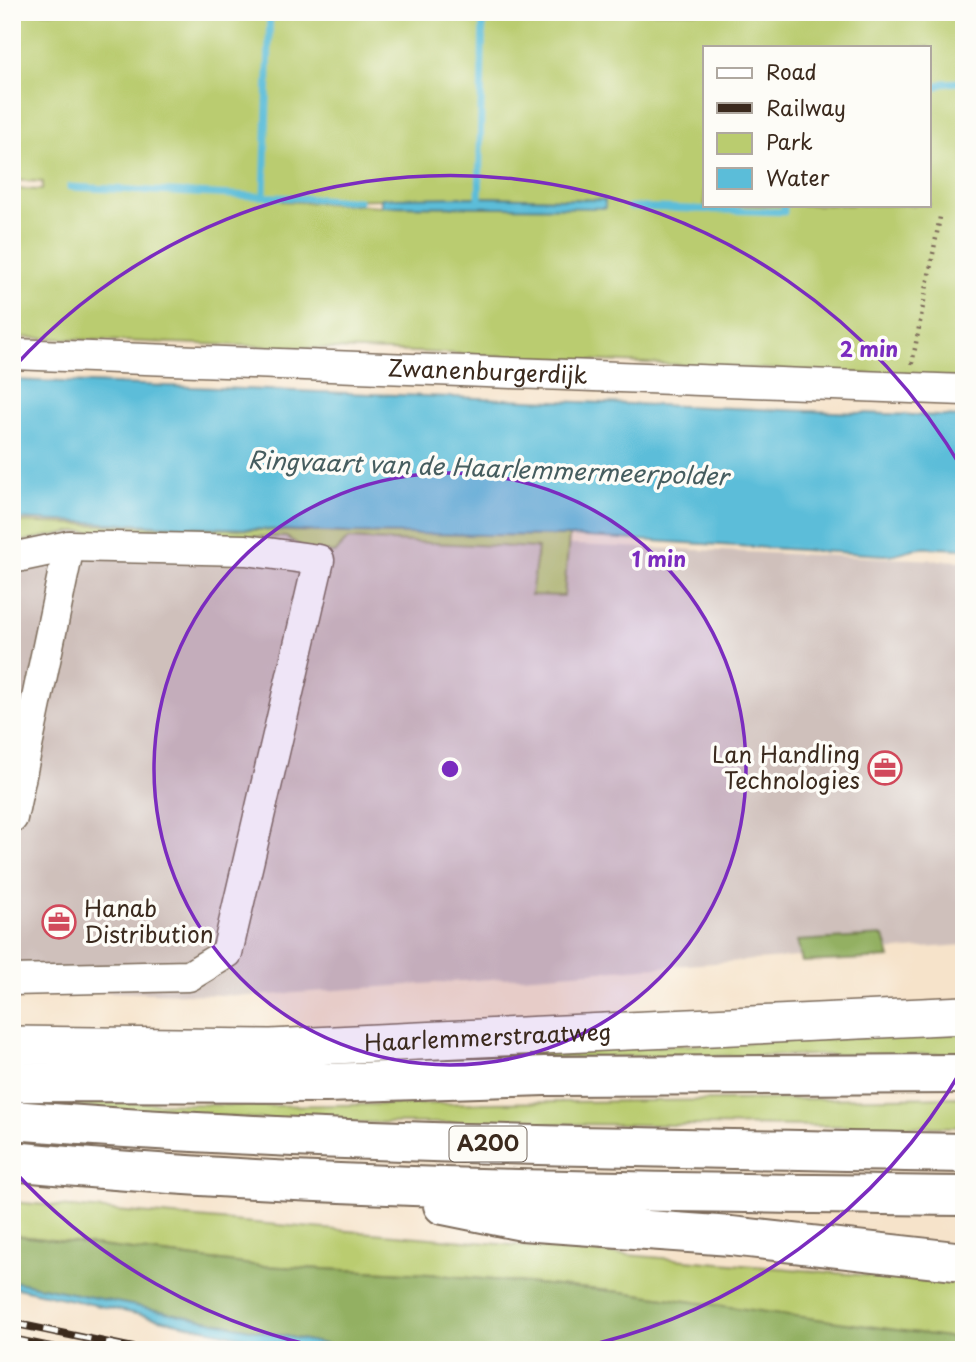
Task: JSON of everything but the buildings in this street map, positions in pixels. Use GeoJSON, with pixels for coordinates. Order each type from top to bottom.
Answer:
{"type":"FeatureCollection","features":[{"type":"Feature","properties":{"kind":"highway"},"geometry":{"type":"LineString","coordinates":[[12,1082],[312,1083],[545,1076],[964,1074]]}},
{"type":"Feature","properties":{"kind":"highway","name":"A200"},"geometry":{"type":"LineString","coordinates":[[12,1120],[193,1134],[395,1142],[964,1153]]}},
{"type":"Feature","properties":{"kind":"highway","name":"A200"},"geometry":{"type":"LineString","coordinates":[[12,1161],[127,1172],[345,1185],[964,1196]]}},
{"type":"Feature","properties":{"kind":"highway","name":"A200"},"geometry":{"type":"LineString","coordinates":[[345,1185],[522,1221],[731,1236],[964,1262]]}},
{"type":"Feature","properties":{"kind":"main road","name":"Haarlemmerstraatweg"},"geometry":{"type":"LineString","coordinates":[[12,1045],[271,1048],[964,1014]]}},
{"type":"Feature","properties":{"kind":"street","name":"Zwanenburgerdijk"},"geometry":{"type":"LineString","coordinates":[[12,354],[964,390]]}},
{"type":"Feature","properties":{"kind":"street"},"geometry":{"type":"LineString","coordinates":[[12,558],[69,546],[246,550],[319,560],[227,953],[189,975],[12,980]]}},
{"type":"Feature","properties":{"kind":"street"},"geometry":{"type":"LineString","coordinates":[[12,818],[69,546]]}},
{"type":"Feature","properties":{"kind":"path"},"geometry":{"type":"LineString","coordinates":[[915,346],[940,217]]}},
{"type":"Feature","properties":{"kind":"shaded area"},"geometry":{"type":"Polygon","coordinates":[[[12,522],[964,561],[964,945],[255,996],[12,989],[12,522]]]}},
{"type":"Feature","properties":{"kind":"green space"},"geometry":{"type":"Polygon","coordinates":[[[12,12],[964,12],[964,379],[442,353],[12,337],[12,189],[42,190],[43,182],[12,180],[12,12]],[[482,197],[281,201],[381,206],[605,207],[605,200],[482,197]]]}},
{"type":"Feature","properties":{"kind":"green space"},"geometry":{"type":"Polygon","coordinates":[[[12,522],[350,533],[569,536],[564,596],[531,595],[538,548],[348,539],[335,553],[309,551],[286,537],[76,531],[12,543],[12,522]]]}},
{"type":"Feature","properties":{"kind":"green space"},"geometry":{"type":"Polygon","coordinates":[[[884,936],[890,958],[802,962],[797,941],[884,936]]]}},
{"type":"Feature","properties":{"kind":"green space"},"geometry":{"type":"Polygon","coordinates":[[[964,1033],[964,1054],[458,1058],[457,1055],[964,1033]]]}},
{"type":"Feature","properties":{"kind":"green space"},"geometry":{"type":"Polygon","coordinates":[[[964,1097],[964,1127],[304,1122],[75,1107],[81,1101],[263,1106],[964,1097]]]}},
{"type":"Feature","properties":{"kind":"green space"},"geometry":{"type":"Polygon","coordinates":[[[12,1202],[964,1284],[964,1340],[622,1292],[429,1274],[261,1266],[12,1235],[12,1202]]]}},
{"type":"Feature","properties":{"kind":"green space"},"geometry":{"type":"Polygon","coordinates":[[[12,1235],[261,1266],[429,1274],[622,1292],[955,1338],[964,1340],[964,1350],[354,1350],[12,1281],[12,1235]]]}},
{"type":"Feature","properties":{"kind":"water"},"geometry":{"type":"Polygon","coordinates":[[[381,198],[605,200],[605,208],[381,206],[381,198]]]}},
{"type":"Feature","properties":{"kind":"water","name":"Ringvaart van de Haarlemmermeerpolder"},"geometry":{"type":"Polygon","coordinates":[[[12,380],[964,417],[964,549],[918,548],[885,555],[569,536],[350,533],[12,519],[12,380]]]}},
{"type":"Feature","properties":{"kind":"water"},"geometry":{"type":"Polygon","coordinates":[[[12,1281],[354,1350],[307,1350],[270,1343],[12,1287],[12,1281]]]}},
{"type":"Feature","properties":{"kind":"waterway"},"geometry":{"type":"LineString","coordinates":[[264,195],[270,12]]}},
{"type":"Feature","properties":{"kind":"waterway"},"geometry":{"type":"LineString","coordinates":[[479,202],[483,12]]}},
{"type":"Feature","properties":{"kind":"waterway"},"geometry":{"type":"LineString","coordinates":[[930,90],[944,83],[964,82]]}},
{"type":"Feature","properties":{"kind":"waterway"},"geometry":{"type":"LineString","coordinates":[[70,187],[359,201]]}},
{"type":"Feature","properties":{"kind":"waterway"},"geometry":{"type":"LineString","coordinates":[[630,207],[784,212],[784,206]]}},
{"type":"Feature","properties":{"kind":"railway"},"geometry":{"type":"LineString","coordinates":[[12,1323],[143,1350]]}},
{"type":"Feature","properties":{"kind":"railway"},"geometry":{"type":"LineString","coordinates":[[12,1339],[65,1350]]}},
{"type":"Feature","properties":{"kind":"place","name":"Lan Handling Technologies"},"geometry":{"type":"Point","coordinates":[885,768]}},
{"type":"Feature","properties":{"kind":"place","name":"Hanab Distribution"},"geometry":{"type":"Point","coordinates":[59,922]}}]}
